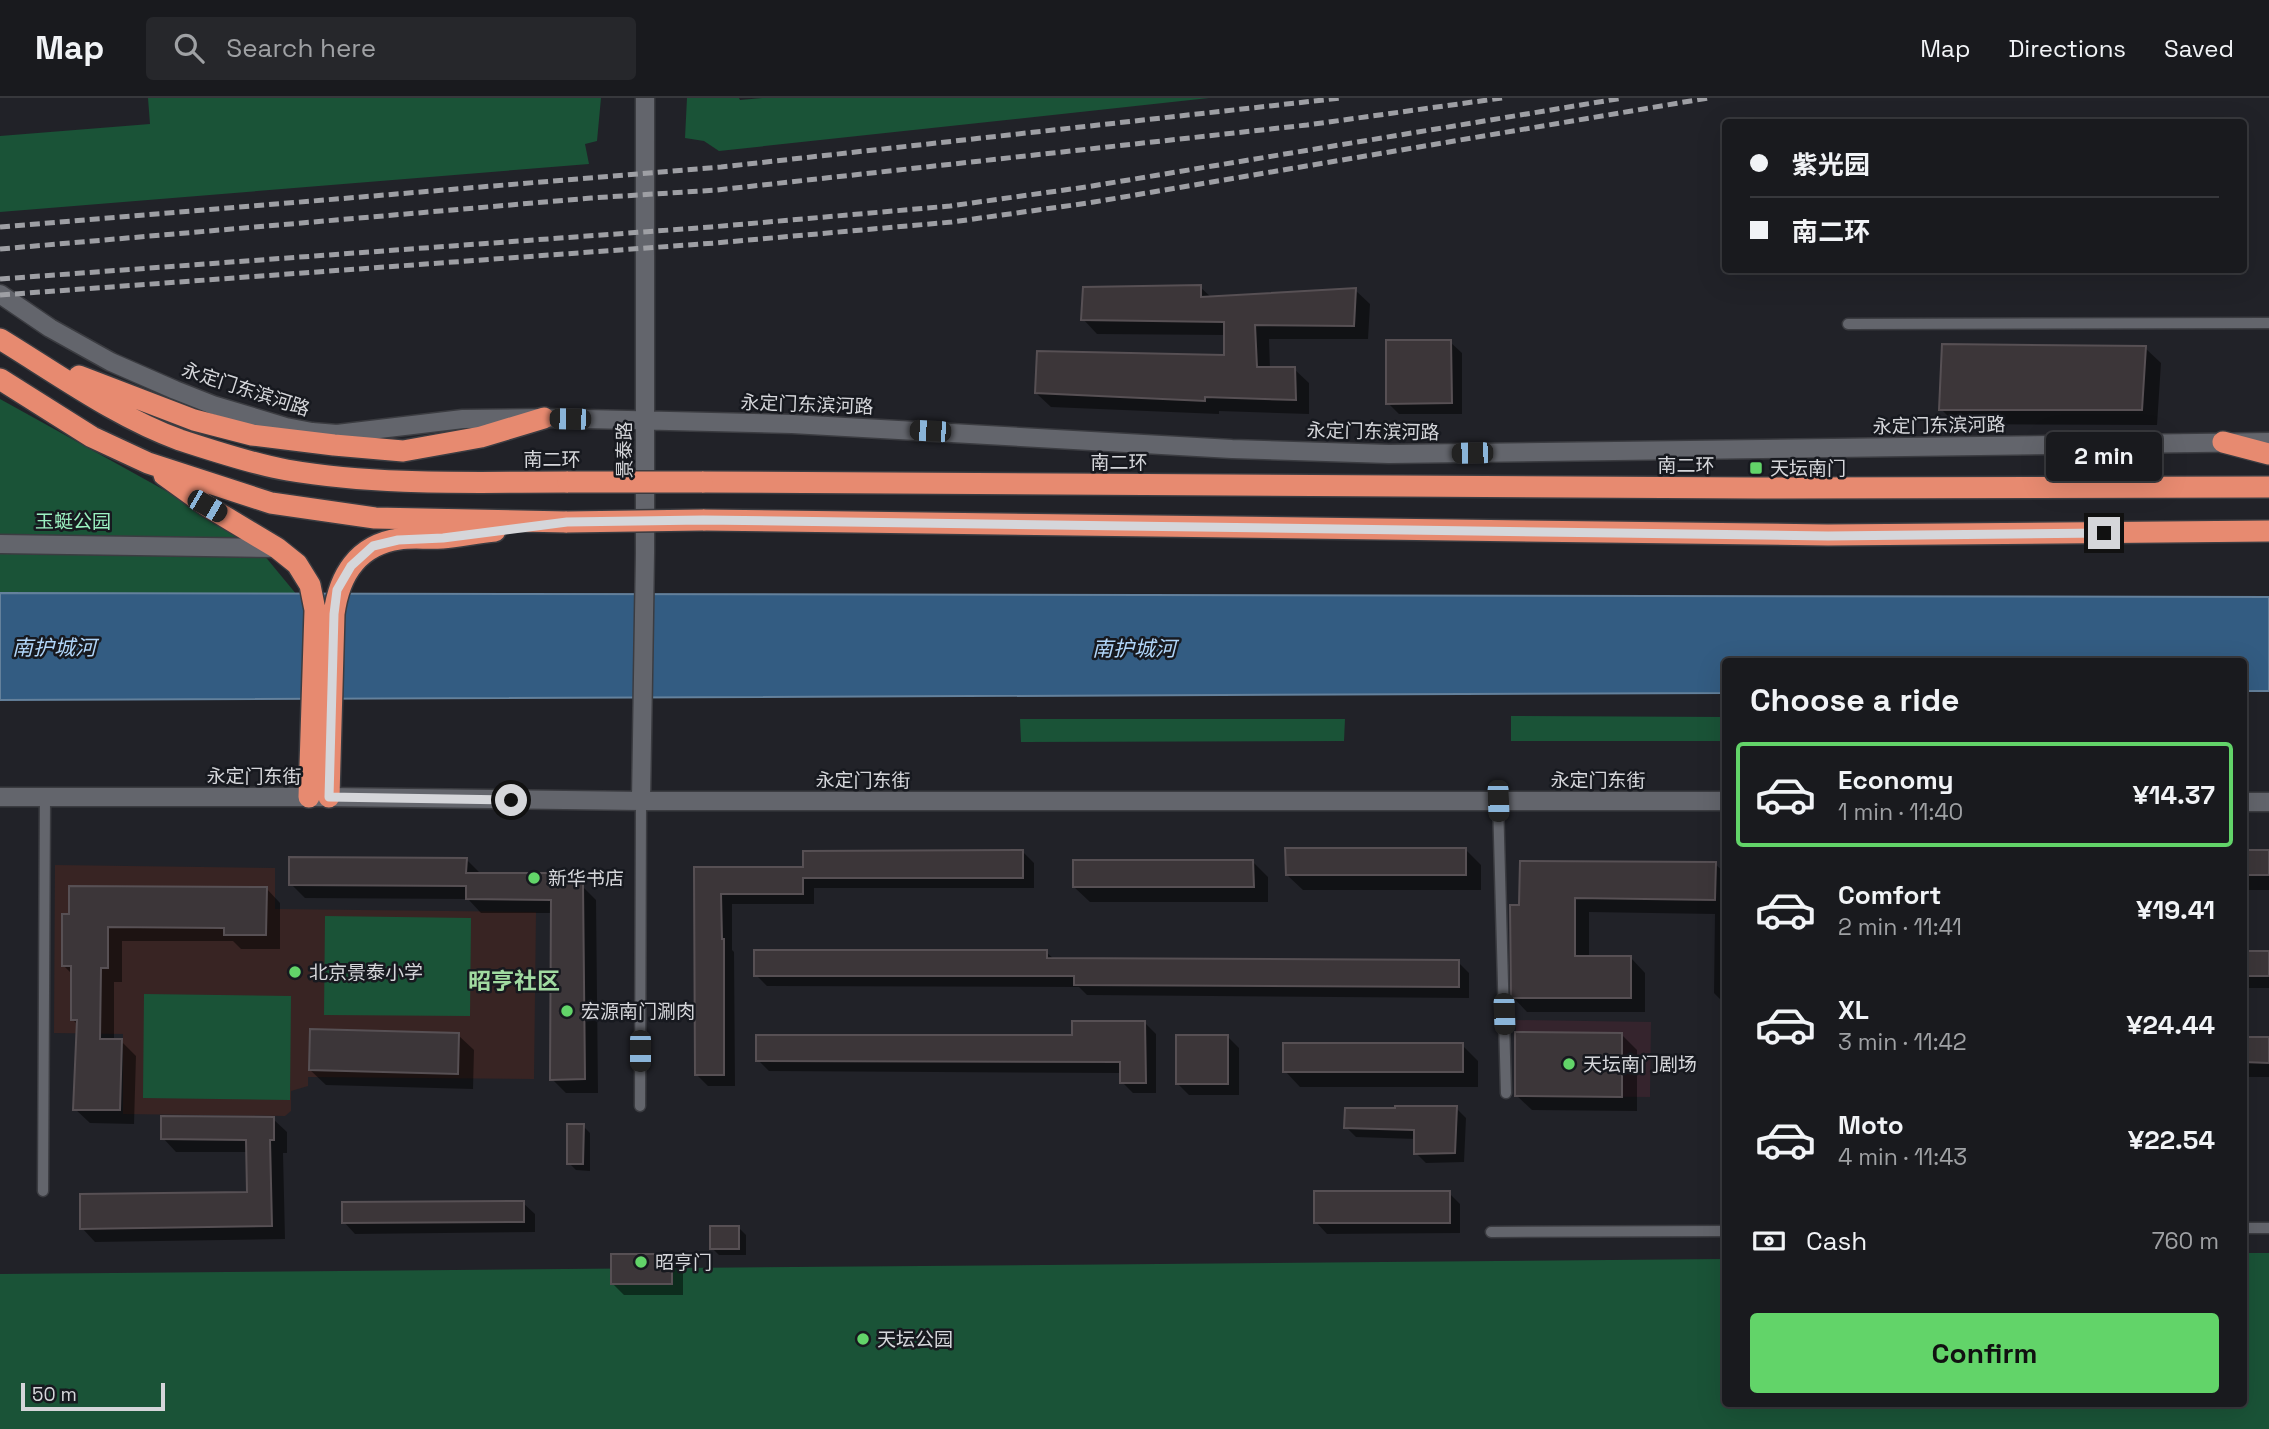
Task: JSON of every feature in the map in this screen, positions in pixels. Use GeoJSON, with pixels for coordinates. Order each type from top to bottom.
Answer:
{"type":"FeatureCollection","features":[{"type":"Feature","properties":{"kind":"highway","name":"南二环"},"geometry":{"type":"LineString","coordinates":[[0,339],[110,407],[179,439],[284,470],[335,477],[568,482],[1743,488],[2269,487]]}},
{"type":"Feature","properties":{"kind":"highway"},"geometry":{"type":"LineString","coordinates":[[34,360],[194,419],[252,435],[334,445],[403,451],[481,437],[544,418]]}},
{"type":"Feature","properties":{"kind":"highway"},"geometry":{"type":"LineString","coordinates":[[0,379],[92,437],[148,463],[271,503],[362,516],[567,522],[703,520],[1828,536],[2269,531]]}},
{"type":"Feature","properties":{"kind":"highway"},"geometry":{"type":"LineString","coordinates":[[2223,442],[2269,454]]}},
{"type":"Feature","properties":{"kind":"highway"},"geometry":{"type":"LineString","coordinates":[[148,463],[207,506],[277,548],[297,564],[310,585],[315,610],[321,737]]}},
{"type":"Feature","properties":{"kind":"highway"},"geometry":{"type":"LineString","coordinates":[[319,797],[321,737],[337,590],[351,566],[373,546],[398,540],[443,538],[567,522]]}},
{"type":"Feature","properties":{"kind":"street","name":"景泰路"},"geometry":{"type":"LineString","coordinates":[[641,801],[645,98]]}},
{"type":"Feature","properties":{"kind":"street","name":"永定门东滨河路"},"geometry":{"type":"LineString","coordinates":[[0,294],[50,328],[111,362],[213,405],[286,427],[337,434],[463,419],[544,418],[792,424],[1219,448],[1389,454],[2269,442]]}},
{"type":"Feature","properties":{"kind":"street"},"geometry":{"type":"LineString","coordinates":[[0,544],[277,548]]}},
{"type":"Feature","properties":{"kind":"street","name":"永定门东街"},"geometry":{"type":"LineString","coordinates":[[0,797],[641,801],[1722,801]]}},
{"type":"Feature","properties":{"kind":"street"},"geometry":{"type":"LineString","coordinates":[[2247,802],[2269,802]]}},
{"type":"Feature","properties":{"kind":"lane"},"geometry":{"type":"LineString","coordinates":[[1848,324],[2269,323]]}},
{"type":"Feature","properties":{"kind":"lane"},"geometry":{"type":"LineString","coordinates":[[43,1191],[45,797]]}},
{"type":"Feature","properties":{"kind":"lane"},"geometry":{"type":"LineString","coordinates":[[640,1106],[641,801]]}},
{"type":"Feature","properties":{"kind":"lane"},"geometry":{"type":"LineString","coordinates":[[1498,801],[1506,1093]]}},
{"type":"Feature","properties":{"kind":"lane"},"geometry":{"type":"LineString","coordinates":[[2247,1228],[2269,1228]]}},
{"type":"Feature","properties":{"kind":"lane"},"geometry":{"type":"LineString","coordinates":[[1491,1232],[1722,1231]]}},
{"type":"Feature","properties":{"kind":"shaded area","name":"北京景泰小学"},"geometry":{"type":"Polygon","coordinates":[[[55,865],[275,868],[275,909],[536,912],[534,1079],[308,1077],[308,1086],[291,1091],[291,1111],[285,1116],[123,1114],[123,1034],[54,1033],[55,865]]]}},
{"type":"Feature","properties":{"kind":"shaded area","name":"天坛南门剧场"},"geometry":{"type":"Polygon","coordinates":[[[1516,1020],[1651,1022],[1650,1097],[1515,1096],[1516,1020]]]}},
{"type":"Feature","properties":{"kind":"green space"},"geometry":{"type":"Polygon","coordinates":[[[148,98],[601,98],[597,141],[585,144],[589,164],[0,212],[0,136],[150,124],[148,98]]]}},
{"type":"Feature","properties":{"kind":"green space"},"geometry":{"type":"Polygon","coordinates":[[[687,98],[1209,98],[719,151],[704,141],[685,138],[687,98]]]}},
{"type":"Feature","properties":{"kind":"green space","name":"玉蜓公园"},"geometry":{"type":"Polygon","coordinates":[[[0,399],[249,537],[297,595],[0,593],[0,399]]]}},
{"type":"Feature","properties":{"kind":"green space"},"geometry":{"type":"Polygon","coordinates":[[[1511,716],[1722,717],[1722,741],[1511,741],[1511,716]]]}},
{"type":"Feature","properties":{"kind":"green space"},"geometry":{"type":"Polygon","coordinates":[[[1020,719],[1345,719],[1344,741],[1021,742],[1020,719]]]}},
{"type":"Feature","properties":{"kind":"green space"},"geometry":{"type":"Polygon","coordinates":[[[325,916],[471,918],[470,1016],[324,1015],[325,916]]]}},
{"type":"Feature","properties":{"kind":"green space"},"geometry":{"type":"Polygon","coordinates":[[[144,994],[291,996],[290,1100],[143,1098],[144,994]]]}},
{"type":"Feature","properties":{"kind":"green space","name":"天坛公园"},"geometry":{"type":"Polygon","coordinates":[[[2247,1253],[2269,1253],[2269,1429],[0,1429],[0,1274],[1722,1259],[1722,1407],[2247,1407],[2247,1253]]]}},
{"type":"Feature","properties":{"kind":"water","name":"南护城河"},"geometry":{"type":"Polygon","coordinates":[[[0,593],[2269,597],[2269,691],[2247,691],[2247,658],[1722,658],[1722,693],[0,700],[0,593]]]}},
{"type":"Feature","properties":{"kind":"building"},"geometry":{"type":"Polygon","coordinates":[[[1201,285],[1201,297],[1356,288],[1354,326],[1255,325],[1257,367],[1295,367],[1296,400],[1205,397],[1205,401],[1035,393],[1037,351],[1224,355],[1224,322],[1081,320],[1083,287],[1201,285]]]}},
{"type":"Feature","properties":{"kind":"building"},"geometry":{"type":"Polygon","coordinates":[[[1386,340],[1451,340],[1452,403],[1386,404],[1386,340]]]}},
{"type":"Feature","properties":{"kind":"building"},"geometry":{"type":"Polygon","coordinates":[[[1942,344],[2146,346],[2142,410],[1939,410],[1942,344]]]}},
{"type":"Feature","properties":{"kind":"building"},"geometry":{"type":"Polygon","coordinates":[[[1285,848],[1466,848],[1466,875],[1286,875],[1285,848]]]}},
{"type":"Feature","properties":{"kind":"building"},"geometry":{"type":"Polygon","coordinates":[[[1023,850],[1023,878],[803,878],[803,894],[721,894],[724,939],[724,1075],[695,1075],[694,867],[803,867],[803,851],[1023,850]]]}},
{"type":"Feature","properties":{"kind":"building"},"geometry":{"type":"Polygon","coordinates":[[[2247,850],[2269,850],[2269,875],[2247,875],[2247,850]]]}},
{"type":"Feature","properties":{"kind":"building"},"geometry":{"type":"Polygon","coordinates":[[[289,857],[467,858],[466,873],[552,873],[552,884],[583,884],[585,1079],[550,1080],[551,900],[466,899],[466,886],[289,885],[289,857]]]}},
{"type":"Feature","properties":{"kind":"building"},"geometry":{"type":"Polygon","coordinates":[[[1073,860],[1253,860],[1254,887],[1073,887],[1073,860]]]}},
{"type":"Feature","properties":{"kind":"building"},"geometry":{"type":"Polygon","coordinates":[[[1520,861],[1716,862],[1715,900],[1575,898],[1575,956],[1631,956],[1631,998],[1511,998],[1510,905],[1519,905],[1520,861]]]}},
{"type":"Feature","properties":{"kind":"building"},"geometry":{"type":"Polygon","coordinates":[[[69,886],[267,887],[266,935],[224,935],[224,928],[108,927],[108,968],[101,968],[100,1039],[122,1039],[120,1110],[73,1110],[77,1020],[71,1020],[71,966],[62,966],[62,914],[69,914],[69,886]]]}},
{"type":"Feature","properties":{"kind":"building"},"geometry":{"type":"Polygon","coordinates":[[[754,950],[1047,950],[1047,958],[1459,960],[1459,987],[1074,985],[1074,976],[754,976],[754,950]]]}},
{"type":"Feature","properties":{"kind":"building"},"geometry":{"type":"Polygon","coordinates":[[[2247,951],[2269,951],[2269,976],[2247,976],[2247,951]]]}},
{"type":"Feature","properties":{"kind":"building"},"geometry":{"type":"Polygon","coordinates":[[[1072,1021],[1145,1021],[1146,1083],[1120,1083],[1120,1062],[756,1061],[756,1035],[1072,1035],[1072,1021]]]}},
{"type":"Feature","properties":{"kind":"building"},"geometry":{"type":"Polygon","coordinates":[[[310,1029],[459,1033],[458,1074],[309,1070],[310,1029]]]}},
{"type":"Feature","properties":{"kind":"building","name":"天坛南门剧场"},"geometry":{"type":"Polygon","coordinates":[[[1515,1032],[1622,1033],[1622,1097],[1515,1096],[1515,1032]]]}},
{"type":"Feature","properties":{"kind":"building"},"geometry":{"type":"Polygon","coordinates":[[[1176,1035],[1228,1035],[1228,1084],[1176,1084],[1176,1035]]]}},
{"type":"Feature","properties":{"kind":"building"},"geometry":{"type":"Polygon","coordinates":[[[2247,1037],[2269,1037],[2269,1063],[2247,1062],[2247,1037]]]}},
{"type":"Feature","properties":{"kind":"building"},"geometry":{"type":"Polygon","coordinates":[[[1283,1043],[1463,1043],[1463,1072],[1283,1072],[1283,1043]]]}},
{"type":"Feature","properties":{"kind":"building"},"geometry":{"type":"Polygon","coordinates":[[[1457,1106],[1455,1153],[1414,1154],[1414,1130],[1344,1128],[1345,1108],[1457,1106]]]}},
{"type":"Feature","properties":{"kind":"building"},"geometry":{"type":"Polygon","coordinates":[[[161,1116],[274,1117],[274,1140],[270,1140],[272,1226],[80,1229],[80,1194],[247,1192],[246,1140],[161,1139],[161,1116]]]}},
{"type":"Feature","properties":{"kind":"building"},"geometry":{"type":"Polygon","coordinates":[[[567,1124],[584,1124],[583,1164],[567,1164],[567,1124]]]}},
{"type":"Feature","properties":{"kind":"building"},"geometry":{"type":"Polygon","coordinates":[[[1314,1191],[1450,1191],[1450,1223],[1314,1223],[1314,1191]]]}},
{"type":"Feature","properties":{"kind":"building"},"geometry":{"type":"Polygon","coordinates":[[[524,1201],[524,1222],[342,1223],[342,1202],[524,1201]]]}},
{"type":"Feature","properties":{"kind":"building"},"geometry":{"type":"Polygon","coordinates":[[[710,1226],[739,1226],[739,1249],[710,1249],[710,1226]]]}},
{"type":"Feature","properties":{"kind":"building","name":"昭亨门"},"geometry":{"type":"Polygon","coordinates":[[[611,1254],[672,1254],[672,1284],[611,1284],[611,1254]]]}},
{"type":"Feature","properties":{"kind":"railway"},"geometry":{"type":"LineString","coordinates":[[0,227],[721,167],[1341,98]]}},
{"type":"Feature","properties":{"kind":"railway"},"geometry":{"type":"LineString","coordinates":[[0,249],[591,198],[717,190],[1307,125],[1502,98]]}},
{"type":"Feature","properties":{"kind":"railway"},"geometry":{"type":"LineString","coordinates":[[0,279],[711,227],[950,206],[1086,187],[1623,98]]}},
{"type":"Feature","properties":{"kind":"railway"},"geometry":{"type":"LineString","coordinates":[[0,295],[715,243],[952,222],[1088,203],[1708,98]]}},
{"type":"Feature","properties":{"kind":"place","name":"天坛南门"},"geometry":{"type":"Point","coordinates":[1756,468]}},
{"type":"Feature","properties":{"kind":"place","name":"新华书店"},"geometry":{"type":"Point","coordinates":[534,878]}},
{"type":"Feature","properties":{"kind":"place","name":"北京景泰小学"},"geometry":{"type":"Point","coordinates":[295,972]}},
{"type":"Feature","properties":{"kind":"place","name":"宏源南门涮肉"},"geometry":{"type":"Point","coordinates":[567,1011]}},
{"type":"Feature","properties":{"kind":"place","name":"天坛南门剧场"},"geometry":{"type":"Point","coordinates":[1569,1064]}},
{"type":"Feature","properties":{"kind":"place","name":"昭亨门"},"geometry":{"type":"Point","coordinates":[641,1262]}},
{"type":"Feature","properties":{"kind":"place","name":"天坛公园"},"geometry":{"type":"Point","coordinates":[863,1339]}},
{"type":"Feature","properties":{"kind":"district","name":"昭亨社区"},"geometry":{"type":"Point","coordinates":[514,981]}},
{"type":"Feature","properties":{"kind":"route"},"geometry":{"type":"LineString","coordinates":[[511,800],[329,797],[337,590],[351,566],[373,546],[398,540],[443,538],[567,522],[703,520],[1828,536],[2104,533]]}}]}
